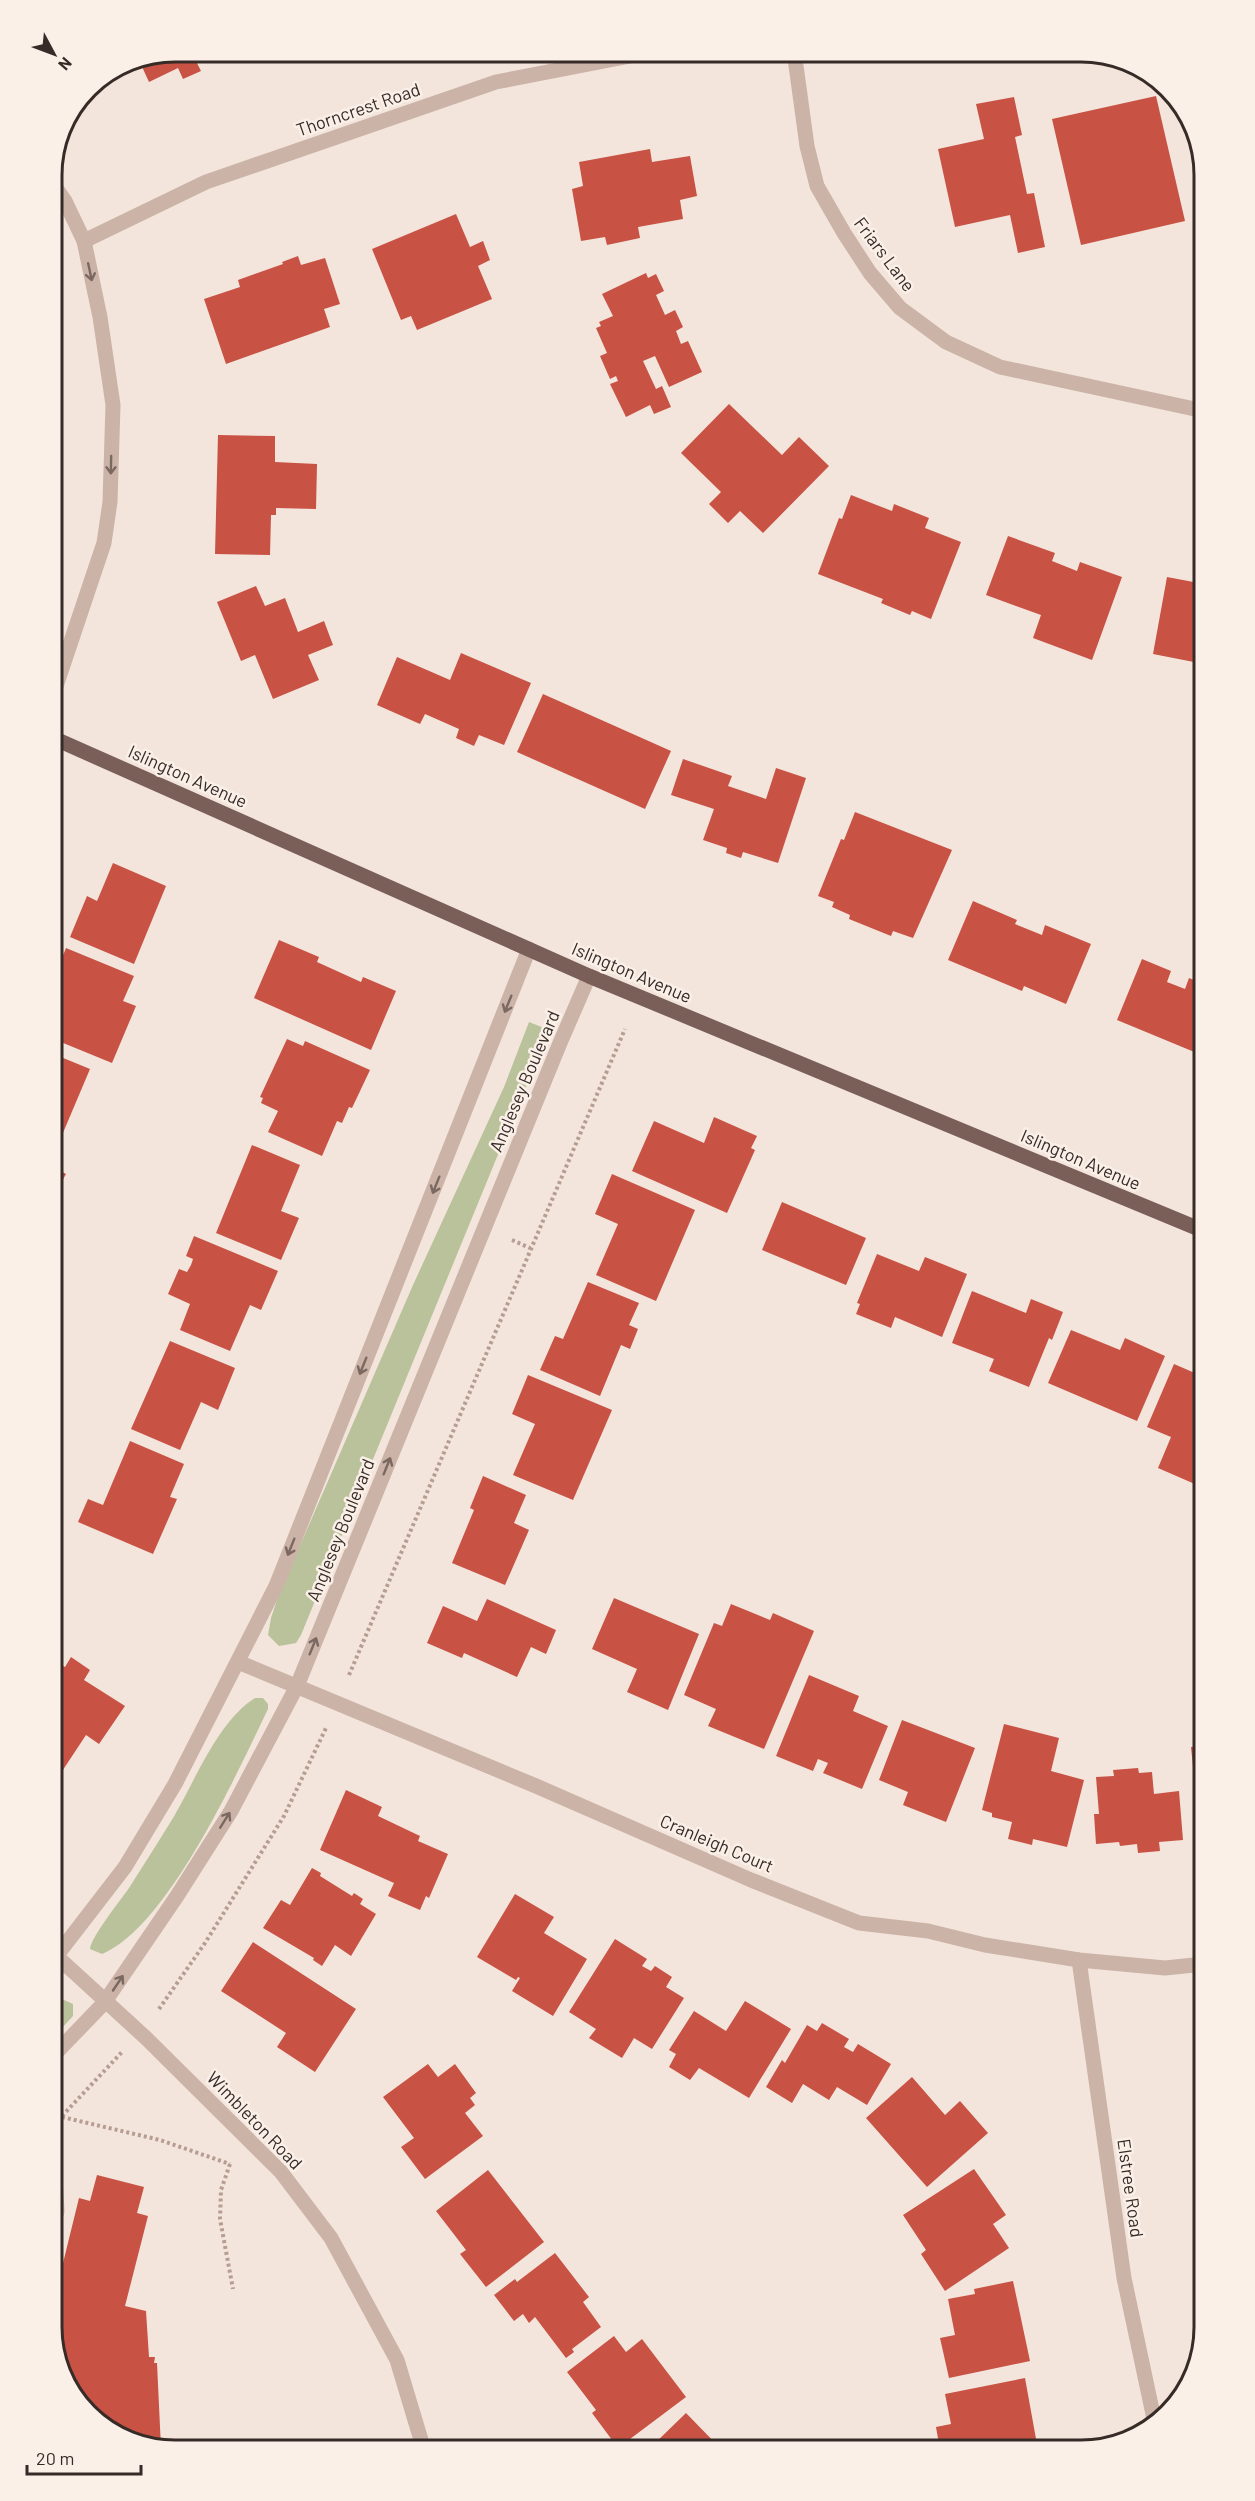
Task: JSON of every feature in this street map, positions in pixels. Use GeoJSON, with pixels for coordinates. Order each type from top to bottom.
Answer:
{"type":"FeatureCollection","features":[{"type":"Feature","properties":{"kind":"main road","name":"Islington Avenue"},"geometry":{"type":"LineString","coordinates":[[62,742],[589,976],[1194,1227]]}},
{"type":"Feature","properties":{"kind":"street","name":"Thorncrest Road"},"geometry":{"type":"LineString","coordinates":[[84,241],[206,182],[496,82],[599,62]]}},
{"type":"Feature","properties":{"kind":"street","name":"Friars Lane"},"geometry":{"type":"LineString","coordinates":[[796,62],[807,146],[817,186],[870,273],[900,308],[946,342],[1000,367],[1194,409]]}},
{"type":"Feature","properties":{"kind":"street"},"geometry":{"type":"LineString","coordinates":[[62,197],[84,241],[100,317],[112,405],[110,502],[104,543],[62,668]]}},
{"type":"Feature","properties":{"kind":"street"},"geometry":{"type":"LineString","coordinates":[[62,1945],[130,1858],[175,1784],[276,1586],[529,949]]}},
{"type":"Feature","properties":{"kind":"street","name":"Anglesey Boulevard"},"geometry":{"type":"LineString","coordinates":[[62,2047],[104,2003],[177,1896],[231,1811],[297,1686],[589,976]]}},
{"type":"Feature","properties":{"kind":"street","name":"Cranleigh Court"},"geometry":{"type":"LineString","coordinates":[[238,1662],[536,1786],[751,1880],[859,1923],[928,1931],[986,1945],[1079,1960],[1164,1968],[1194,1965]]}},
{"type":"Feature","properties":{"kind":"street","name":"Elstree Road"},"geometry":{"type":"LineString","coordinates":[[1079,1960],[1124,2277],[1153,2413]]}},
{"type":"Feature","properties":{"kind":"street","name":"Wimbleton Road"},"geometry":{"type":"LineString","coordinates":[[62,1965],[146,2038],[248,2138],[281,2172],[331,2238],[397,2360],[421,2439]]}},
{"type":"Feature","properties":{"kind":"path"},"geometry":{"type":"LineString","coordinates":[[349,1676],[624,1029]]}},
{"type":"Feature","properties":{"kind":"path"},"geometry":{"type":"LineString","coordinates":[[512,1240],[530,1248]]}},
{"type":"Feature","properties":{"kind":"path"},"geometry":{"type":"LineString","coordinates":[[159,2009],[205,1943],[284,1816],[329,1722]]}},
{"type":"Feature","properties":{"kind":"path"},"geometry":{"type":"LineString","coordinates":[[123,2051],[62,2117],[160,2140],[230,2164]]}},
{"type":"Feature","properties":{"kind":"path"},"geometry":{"type":"LineString","coordinates":[[233,2289],[220,2219],[221,2190],[230,2164],[248,2138]]}},
{"type":"Feature","properties":{"kind":"green space"},"geometry":{"type":"Polygon","coordinates":[[[529,1022],[549,1030],[301,1635],[296,1643],[279,1646],[268,1635],[279,1594],[413,1285],[504,1087],[529,1022]]]}},
{"type":"Feature","properties":{"kind":"green space"},"geometry":{"type":"Polygon","coordinates":[[[255,1698],[263,1698],[268,1704],[268,1709],[219,1808],[175,1881],[151,1913],[127,1938],[102,1954],[90,1949],[100,1928],[129,1888],[173,1818],[219,1736],[242,1708],[255,1698]]]}},
{"type":"Feature","properties":{"kind":"green space"},"geometry":{"type":"Polygon","coordinates":[[[62,1999],[73,2004],[73,2016],[62,2028],[62,1999]]]}},
{"type":"Feature","properties":{"kind":"building"},"geometry":{"type":"Polygon","coordinates":[[[160,62],[196,62],[201,71],[183,79],[178,68],[149,82],[142,66],[145,65],[160,62]]]}},
{"type":"Feature","properties":{"kind":"building"},"geometry":{"type":"Polygon","coordinates":[[[1156,96],[1185,221],[1081,245],[1052,119],[1156,96]]]}},
{"type":"Feature","properties":{"kind":"building"},"geometry":{"type":"Polygon","coordinates":[[[1014,97],[1022,135],[1015,137],[1027,194],[1034,193],[1045,247],[1018,253],[1010,215],[955,227],[938,149],[984,139],[976,104],[1014,97]]]}},
{"type":"Feature","properties":{"kind":"building"},"geometry":{"type":"Polygon","coordinates":[[[650,149],[652,162],[690,156],[697,196],[680,200],[683,219],[638,227],[640,238],[607,245],[605,237],[581,241],[572,189],[583,186],[579,162],[650,149]]]}},
{"type":"Feature","properties":{"kind":"building"},"geometry":{"type":"Polygon","coordinates":[[[456,214],[470,247],[483,241],[490,260],[478,266],[492,299],[417,330],[411,316],[401,320],[372,249],[456,214]]]}},
{"type":"Feature","properties":{"kind":"building"},"geometry":{"type":"Polygon","coordinates":[[[298,256],[301,265],[325,258],[340,304],[324,309],[330,327],[226,364],[204,299],[240,287],[238,280],[283,264],[282,262],[298,256]]]}},
{"type":"Feature","properties":{"kind":"building"},"geometry":{"type":"Polygon","coordinates":[[[646,273],[648,278],[656,274],[664,291],[656,295],[665,315],[675,310],[683,327],[676,331],[681,344],[688,341],[702,372],[669,387],[655,356],[643,361],[656,389],[662,386],[671,407],[654,414],[650,405],[626,417],[610,384],[618,381],[616,376],[610,379],[600,356],[607,353],[596,328],[601,326],[599,322],[613,316],[602,294],[646,273]]]}},
{"type":"Feature","properties":{"kind":"building"},"geometry":{"type":"Polygon","coordinates":[[[729,404],[782,455],[799,437],[829,466],[763,533],[740,511],[728,523],[709,504],[721,492],[681,453],[729,404]]]}},
{"type":"Feature","properties":{"kind":"building"},"geometry":{"type":"Polygon","coordinates":[[[218,435],[275,436],[275,462],[317,464],[316,509],[276,508],[276,515],[271,515],[270,555],[215,554],[218,435]]]}},
{"type":"Feature","properties":{"kind":"building"},"geometry":{"type":"Polygon","coordinates":[[[851,495],[892,511],[894,504],[929,518],[925,528],[961,542],[931,619],[912,611],[910,615],[881,603],[883,599],[818,574],[839,518],[842,519],[851,495]]]}},
{"type":"Feature","properties":{"kind":"building"},"geometry":{"type":"Polygon","coordinates":[[[1008,536],[1055,553],[1052,561],[1077,571],[1080,562],[1122,577],[1092,660],[1033,638],[1041,615],[986,595],[1008,536]]]}},
{"type":"Feature","properties":{"kind":"building"},"geometry":{"type":"Polygon","coordinates":[[[1167,577],[1194,582],[1194,662],[1153,654],[1167,577]]]}},
{"type":"Feature","properties":{"kind":"building"},"geometry":{"type":"Polygon","coordinates":[[[256,586],[265,606],[285,598],[298,632],[324,621],[333,645],[308,655],[319,680],[273,699],[255,655],[241,661],[217,602],[256,586]]]}},
{"type":"Feature","properties":{"kind":"building"},"geometry":{"type":"Polygon","coordinates":[[[461,653],[531,683],[504,745],[479,735],[474,746],[456,738],[459,729],[425,714],[420,724],[377,705],[397,657],[450,680],[461,653]]]}},
{"type":"Feature","properties":{"kind":"building"},"geometry":{"type":"Polygon","coordinates":[[[543,694],[671,751],[645,809],[517,752],[543,694]]]}},
{"type":"Feature","properties":{"kind":"building"},"geometry":{"type":"Polygon","coordinates":[[[683,759],[732,776],[728,786],[766,799],[776,768],[806,778],[778,863],[743,852],[741,858],[726,853],[727,848],[703,840],[714,809],[671,795],[683,759]]]}},
{"type":"Feature","properties":{"kind":"building"},"geometry":{"type":"Polygon","coordinates":[[[855,812],[952,850],[913,938],[893,931],[891,936],[849,919],[850,915],[832,907],[834,902],[818,896],[841,839],[844,840],[855,812]]]}},
{"type":"Feature","properties":{"kind":"building"},"geometry":{"type":"Polygon","coordinates":[[[113,863],[166,886],[134,964],[70,937],[87,896],[97,901],[113,863]]]}},
{"type":"Feature","properties":{"kind":"building"},"geometry":{"type":"Polygon","coordinates":[[[973,901],[1017,920],[1015,924],[1042,935],[1045,925],[1091,944],[1066,1004],[1024,986],[1022,991],[948,960],[973,901]]]}},
{"type":"Feature","properties":{"kind":"building"},"geometry":{"type":"Polygon","coordinates":[[[279,940],[319,957],[317,962],[361,982],[363,977],[396,991],[371,1050],[254,998],[279,940]]]}},
{"type":"Feature","properties":{"kind":"building"},"geometry":{"type":"Polygon","coordinates":[[[66,948],[134,976],[123,1001],[136,1006],[112,1063],[62,1043],[62,958],[66,948]]]}},
{"type":"Feature","properties":{"kind":"building"},"geometry":{"type":"Polygon","coordinates":[[[1142,959],[1171,971],[1167,982],[1185,989],[1189,978],[1194,980],[1194,1052],[1117,1020],[1142,959]]]}},
{"type":"Feature","properties":{"kind":"building"},"geometry":{"type":"Polygon","coordinates":[[[287,1039],[303,1046],[305,1041],[370,1070],[352,1108],[349,1107],[342,1123],[337,1121],[322,1156],[268,1132],[278,1111],[261,1103],[263,1098],[260,1097],[287,1039]]]}},
{"type":"Feature","properties":{"kind":"building"},"geometry":{"type":"Polygon","coordinates":[[[62,1058],[90,1069],[62,1135],[62,1058]]]}},
{"type":"Feature","properties":{"kind":"building"},"geometry":{"type":"Polygon","coordinates":[[[714,1117],[757,1136],[751,1148],[755,1150],[727,1213],[632,1171],[654,1121],[704,1143],[714,1117]]]}},
{"type":"Feature","properties":{"kind":"building"},"geometry":{"type":"Polygon","coordinates":[[[252,1145],[300,1165],[281,1211],[299,1218],[281,1260],[216,1233],[252,1145]]]}},
{"type":"Feature","properties":{"kind":"building"},"geometry":{"type":"Polygon","coordinates":[[[612,1174],[695,1210],[656,1301],[596,1275],[618,1224],[595,1214],[612,1174]]]}},
{"type":"Feature","properties":{"kind":"building"},"geometry":{"type":"Polygon","coordinates":[[[782,1202],[866,1238],[846,1285],[762,1250],[782,1202]]]}},
{"type":"Feature","properties":{"kind":"building"},"geometry":{"type":"Polygon","coordinates":[[[194,1236],[278,1271],[261,1310],[250,1305],[230,1351],[180,1330],[190,1304],[168,1294],[179,1269],[187,1272],[191,1265],[193,1259],[186,1256],[194,1236]]]}},
{"type":"Feature","properties":{"kind":"building"},"geometry":{"type":"Polygon","coordinates":[[[877,1254],[919,1271],[925,1257],[967,1274],[942,1337],[895,1317],[891,1328],[856,1314],[860,1304],[857,1303],[877,1254]]]}},
{"type":"Feature","properties":{"kind":"building"},"geometry":{"type":"Polygon","coordinates":[[[588,1282],[639,1303],[629,1325],[638,1329],[630,1349],[621,1345],[600,1396],[540,1370],[555,1336],[563,1339],[588,1282]]]}},
{"type":"Feature","properties":{"kind":"building"},"geometry":{"type":"Polygon","coordinates":[[[972,1291],[1026,1313],[1031,1299],[1063,1312],[1052,1340],[1049,1338],[1029,1387],[989,1371],[994,1359],[952,1343],[972,1291]]]}},
{"type":"Feature","properties":{"kind":"building"},"geometry":{"type":"Polygon","coordinates":[[[1071,1330],[1120,1350],[1125,1338],[1165,1356],[1137,1421],[1048,1383],[1071,1330]]]}},
{"type":"Feature","properties":{"kind":"building"},"geometry":{"type":"Polygon","coordinates":[[[170,1341],[235,1368],[218,1410],[201,1402],[180,1450],[131,1429],[170,1341]]]}},
{"type":"Feature","properties":{"kind":"building"},"geometry":{"type":"Polygon","coordinates":[[[1174,1364],[1194,1373],[1194,1484],[1158,1468],[1171,1437],[1147,1427],[1174,1364]]]}},
{"type":"Feature","properties":{"kind":"building"},"geometry":{"type":"Polygon","coordinates":[[[528,1375],[612,1410],[573,1500],[513,1475],[535,1424],[512,1414],[528,1375]]]}},
{"type":"Feature","properties":{"kind":"building"},"geometry":{"type":"Polygon","coordinates":[[[130,1441],[184,1464],[170,1497],[177,1499],[153,1554],[78,1522],[88,1499],[103,1505],[130,1441]]]}},
{"type":"Feature","properties":{"kind":"building"},"geometry":{"type":"Polygon","coordinates":[[[483,1476],[526,1495],[514,1523],[529,1530],[505,1585],[452,1563],[474,1510],[470,1508],[483,1476]]]}},
{"type":"Feature","properties":{"kind":"building"},"geometry":{"type":"Polygon","coordinates":[[[614,1598],[699,1634],[668,1710],[627,1692],[637,1669],[592,1649],[614,1598]]]}},
{"type":"Feature","properties":{"kind":"building"},"geometry":{"type":"Polygon","coordinates":[[[487,1599],[556,1630],[546,1654],[531,1647],[517,1677],[464,1653],[462,1658],[427,1643],[443,1606],[477,1621],[487,1599]]]}},
{"type":"Feature","properties":{"kind":"building"},"geometry":{"type":"Polygon","coordinates":[[[731,1604],[770,1620],[773,1613],[814,1631],[764,1749],[708,1726],[716,1709],[684,1695],[714,1623],[722,1626],[731,1604]]]}},
{"type":"Feature","properties":{"kind":"building"},"geometry":{"type":"Polygon","coordinates":[[[71,1657],[90,1670],[84,1680],[125,1706],[99,1744],[86,1735],[62,1771],[62,1666],[65,1667],[71,1657]]]}},
{"type":"Feature","properties":{"kind":"building"},"geometry":{"type":"Polygon","coordinates":[[[809,1675],[859,1696],[853,1711],[888,1726],[862,1789],[823,1773],[828,1763],[818,1759],[813,1771],[776,1756],[809,1675]]]}},
{"type":"Feature","properties":{"kind":"building"},"geometry":{"type":"Polygon","coordinates":[[[902,1720],[975,1748],[946,1822],[903,1805],[908,1792],[879,1780],[902,1720]]]}},
{"type":"Feature","properties":{"kind":"building"},"geometry":{"type":"Polygon","coordinates":[[[1004,1724],[1059,1738],[1051,1771],[1084,1780],[1067,1847],[1033,1839],[1032,1845],[1008,1839],[1012,1822],[992,1817],[992,1813],[982,1810],[1004,1724]]]}},
{"type":"Feature","properties":{"kind":"building"},"geometry":{"type":"Polygon","coordinates":[[[1191,1747],[1194,1747],[1194,1777],[1191,1747]]]}},
{"type":"Feature","properties":{"kind":"building"},"geometry":{"type":"Polygon","coordinates":[[[1138,1768],[1139,1773],[1152,1772],[1154,1794],[1179,1791],[1183,1840],[1159,1842],[1160,1851],[1138,1853],[1137,1844],[1120,1846],[1119,1842],[1096,1844],[1094,1814],[1099,1814],[1096,1777],[1114,1776],[1113,1770],[1138,1768]]]}},
{"type":"Feature","properties":{"kind":"building"},"geometry":{"type":"Polygon","coordinates":[[[346,1790],[382,1807],[378,1816],[420,1836],[418,1841],[448,1854],[429,1898],[426,1896],[420,1910],[388,1896],[394,1883],[320,1850],[346,1790]]]}},
{"type":"Feature","properties":{"kind":"building"},"geometry":{"type":"Polygon","coordinates":[[[312,1868],[321,1873],[320,1876],[352,1896],[354,1893],[363,1899],[360,1904],[376,1914],[351,1956],[335,1945],[322,1966],[313,1960],[314,1958],[263,1928],[281,1900],[290,1905],[312,1868]]]}},
{"type":"Feature","properties":{"kind":"building"},"geometry":{"type":"Polygon","coordinates":[[[515,1894],[554,1917],[544,1933],[587,1959],[553,2016],[512,1991],[520,1978],[516,1980],[477,1957],[515,1894]]]}},
{"type":"Feature","properties":{"kind":"building"},"geometry":{"type":"Polygon","coordinates":[[[615,1939],[647,1959],[642,1966],[651,1971],[655,1966],[672,1977],[666,1987],[684,1998],[652,2049],[634,2038],[622,2058],[589,2038],[596,2029],[569,2012],[615,1939]]]}},
{"type":"Feature","properties":{"kind":"building"},"geometry":{"type":"Polygon","coordinates":[[[253,1942],[356,2009],[315,2072],[277,2047],[286,2033],[221,1991],[253,1942]]]}},
{"type":"Feature","properties":{"kind":"building"},"geometry":{"type":"Polygon","coordinates":[[[745,2001],[791,2029],[749,2098],[699,2068],[690,2080],[669,2067],[676,2054],[669,2050],[694,2011],[726,2031],[745,2001]]]}},
{"type":"Feature","properties":{"kind":"building"},"geometry":{"type":"Polygon","coordinates":[[[822,2023],[849,2039],[844,2047],[853,2052],[858,2044],[891,2064],[867,2105],[837,2087],[829,2100],[803,2084],[792,2103],[766,2087],[782,2060],[785,2063],[807,2025],[817,2031],[822,2023]]]}},
{"type":"Feature","properties":{"kind":"building"},"geometry":{"type":"Polygon","coordinates":[[[428,2064],[438,2077],[455,2064],[476,2093],[470,2098],[475,2105],[465,2113],[483,2136],[425,2179],[401,2147],[414,2138],[383,2097],[428,2064]]]}},
{"type":"Feature","properties":{"kind":"building"},"geometry":{"type":"Polygon","coordinates":[[[912,2077],[945,2115],[960,2101],[988,2133],[927,2187],[866,2118],[912,2077]]]}},
{"type":"Feature","properties":{"kind":"building"},"geometry":{"type":"Polygon","coordinates":[[[974,2169],[1006,2215],[993,2224],[1009,2248],[945,2291],[921,2254],[926,2250],[903,2215],[974,2169]]]}},
{"type":"Feature","properties":{"kind":"building"},"geometry":{"type":"Polygon","coordinates":[[[488,2170],[544,2242],[486,2287],[460,2254],[466,2250],[436,2211],[488,2170]]]}},
{"type":"Feature","properties":{"kind":"building"},"geometry":{"type":"Polygon","coordinates":[[[97,2175],[144,2187],[137,2213],[148,2216],[125,2306],[146,2311],[149,2357],[155,2357],[154,2363],[157,2363],[161,2439],[131,2431],[106,2416],[85,2395],[70,2370],[65,2356],[62,2341],[62,2267],[79,2198],[90,2201],[97,2175]]]}},
{"type":"Feature","properties":{"kind":"building"},"geometry":{"type":"Polygon","coordinates":[[[555,2253],[589,2297],[583,2302],[601,2327],[572,2349],[574,2352],[566,2358],[535,2317],[529,2323],[523,2314],[514,2321],[494,2295],[515,2279],[517,2282],[555,2253]]]}},
{"type":"Feature","properties":{"kind":"building"},"geometry":{"type":"Polygon","coordinates":[[[1013,2281],[1030,2361],[949,2378],[940,2338],[955,2335],[948,2299],[975,2294],[974,2289],[1013,2281]]]}},
{"type":"Feature","properties":{"kind":"building"},"geometry":{"type":"Polygon","coordinates":[[[614,2336],[626,2352],[642,2339],[686,2397],[629,2440],[612,2439],[592,2413],[596,2410],[567,2372],[614,2336]]]}},
{"type":"Feature","properties":{"kind":"building"},"geometry":{"type":"Polygon","coordinates":[[[1025,2378],[1036,2440],[938,2440],[936,2427],[951,2424],[945,2394],[1025,2378]]]}},
{"type":"Feature","properties":{"kind":"building"},"geometry":{"type":"Polygon","coordinates":[[[686,2413],[712,2440],[659,2440],[686,2413]]]}}]}
